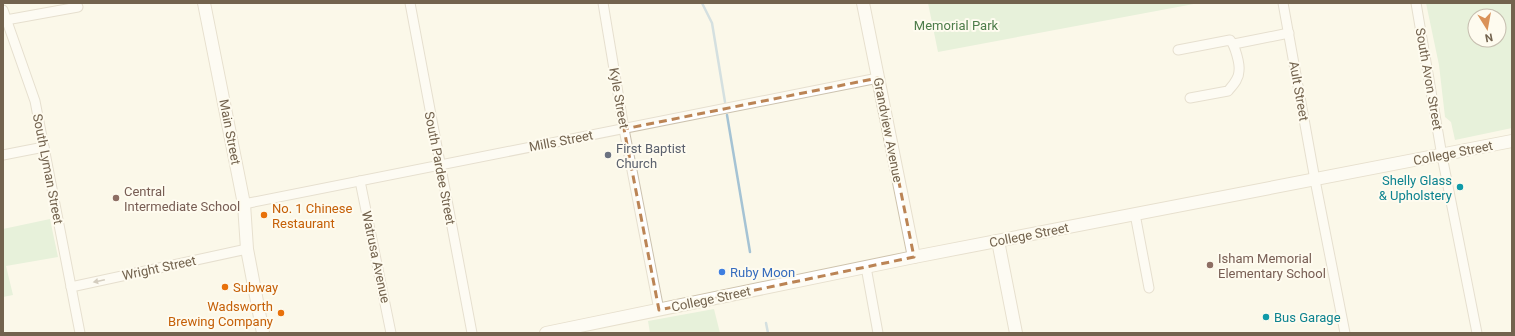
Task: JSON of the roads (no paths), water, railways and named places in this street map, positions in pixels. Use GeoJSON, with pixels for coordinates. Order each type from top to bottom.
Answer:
{"type":"FeatureCollection","features":[{"type":"Feature","properties":{"kind":"main road","name":"Main Street"},"geometry":{"type":"LineString","coordinates":[[204,3],[244,204],[246,249],[263,333]]}},
{"type":"Feature","properties":{"kind":"main road","name":"Grandview Avenue"},"geometry":{"type":"LineString","coordinates":[[863,3],[914,257]]}},
{"type":"Feature","properties":{"kind":"main road","name":"College Street"},"geometry":{"type":"LineString","coordinates":[[546,333],[583,329],[659,310],[998,240],[1512,142]]}},
{"type":"Feature","properties":{"kind":"main road"},"geometry":{"type":"LineString","coordinates":[[998,240],[1016,333]]}},
{"type":"Feature","properties":{"kind":"street","name":"South Pardee Street"},"geometry":{"type":"LineString","coordinates":[[410,3],[472,333]]}},
{"type":"Feature","properties":{"kind":"street","name":"Kyle Street"},"geometry":{"type":"LineString","coordinates":[[603,3],[624,129],[659,310]]}},
{"type":"Feature","properties":{"kind":"street","name":"Ault Street"},"geometry":{"type":"LineString","coordinates":[[1283,3],[1315,180],[1345,333]]}},
{"type":"Feature","properties":{"kind":"street","name":"South Avon Street"},"geometry":{"type":"LineString","coordinates":[[1416,3],[1442,156],[1477,333]]}},
{"type":"Feature","properties":{"kind":"street"},"geometry":{"type":"LineString","coordinates":[[6,25],[78,7]]}},
{"type":"Feature","properties":{"kind":"street","name":"South Lyman Street"},"geometry":{"type":"LineString","coordinates":[[3,10],[6,25],[35,101],[80,333]]}},
{"type":"Feature","properties":{"kind":"street"},"geometry":{"type":"LineString","coordinates":[[1234,44],[1289,33]]}},
{"type":"Feature","properties":{"kind":"street"},"geometry":{"type":"LineString","coordinates":[[1178,50],[1230,40],[1234,44],[1239,71],[1236,81],[1228,91],[1190,98]]}},
{"type":"Feature","properties":{"kind":"street","name":"Mills Street"},"geometry":{"type":"LineString","coordinates":[[244,204],[878,78]]}},
{"type":"Feature","properties":{"kind":"street"},"geometry":{"type":"LineString","coordinates":[[3,155],[44,147]]}},
{"type":"Feature","properties":{"kind":"street","name":"Watrusa Avenue"},"geometry":{"type":"LineString","coordinates":[[360,181],[391,333]]}},
{"type":"Feature","properties":{"kind":"street"},"geometry":{"type":"LineString","coordinates":[[1135,214],[1149,288]]}},
{"type":"Feature","properties":{"kind":"street","name":"Wright Street"},"geometry":{"type":"LineString","coordinates":[[71,287],[246,249]]}},
{"type":"Feature","properties":{"kind":"street"},"geometry":{"type":"LineString","coordinates":[[866,267],[878,333]]}},
{"type":"Feature","properties":{"kind":"waterway"},"geometry":{"type":"LineString","coordinates":[[702,3],[712,23],[725,102]]}},
{"type":"Feature","properties":{"kind":"waterway"},"geometry":{"type":"LineString","coordinates":[[727,115],[750,252]]}},
{"type":"Feature","properties":{"kind":"waterway"},"geometry":{"type":"LineString","coordinates":[[766,323],[768,333]]}},
{"type":"Feature","properties":{"kind":"place","name":"First Baptist Church"},"geometry":{"type":"Point","coordinates":[608,155]}},
{"type":"Feature","properties":{"kind":"place","name":"Shelly Glass & Upholstery"},"geometry":{"type":"Point","coordinates":[1460,187]}},
{"type":"Feature","properties":{"kind":"place","name":"Central Intermediate School"},"geometry":{"type":"Point","coordinates":[116,198]}},
{"type":"Feature","properties":{"kind":"place","name":"No. 1 Chinese Restaurant"},"geometry":{"type":"Point","coordinates":[264,215]}},
{"type":"Feature","properties":{"kind":"place","name":"Isham Memorial Elementary School"},"geometry":{"type":"Point","coordinates":[1210,265]}},
{"type":"Feature","properties":{"kind":"place","name":"Ruby Moon"},"geometry":{"type":"Point","coordinates":[722,272]}},
{"type":"Feature","properties":{"kind":"place","name":"Subway"},"geometry":{"type":"Point","coordinates":[225,287]}},
{"type":"Feature","properties":{"kind":"place","name":"Wadsworth Brewing Company"},"geometry":{"type":"Point","coordinates":[281,313]}},
{"type":"Feature","properties":{"kind":"place","name":"Bus Garage"},"geometry":{"type":"Point","coordinates":[1266,317]}},
{"type":"Feature","properties":{"kind":"park label","name":"Memorial Park"},"geometry":{"type":"Point","coordinates":[956,25]}}]}
